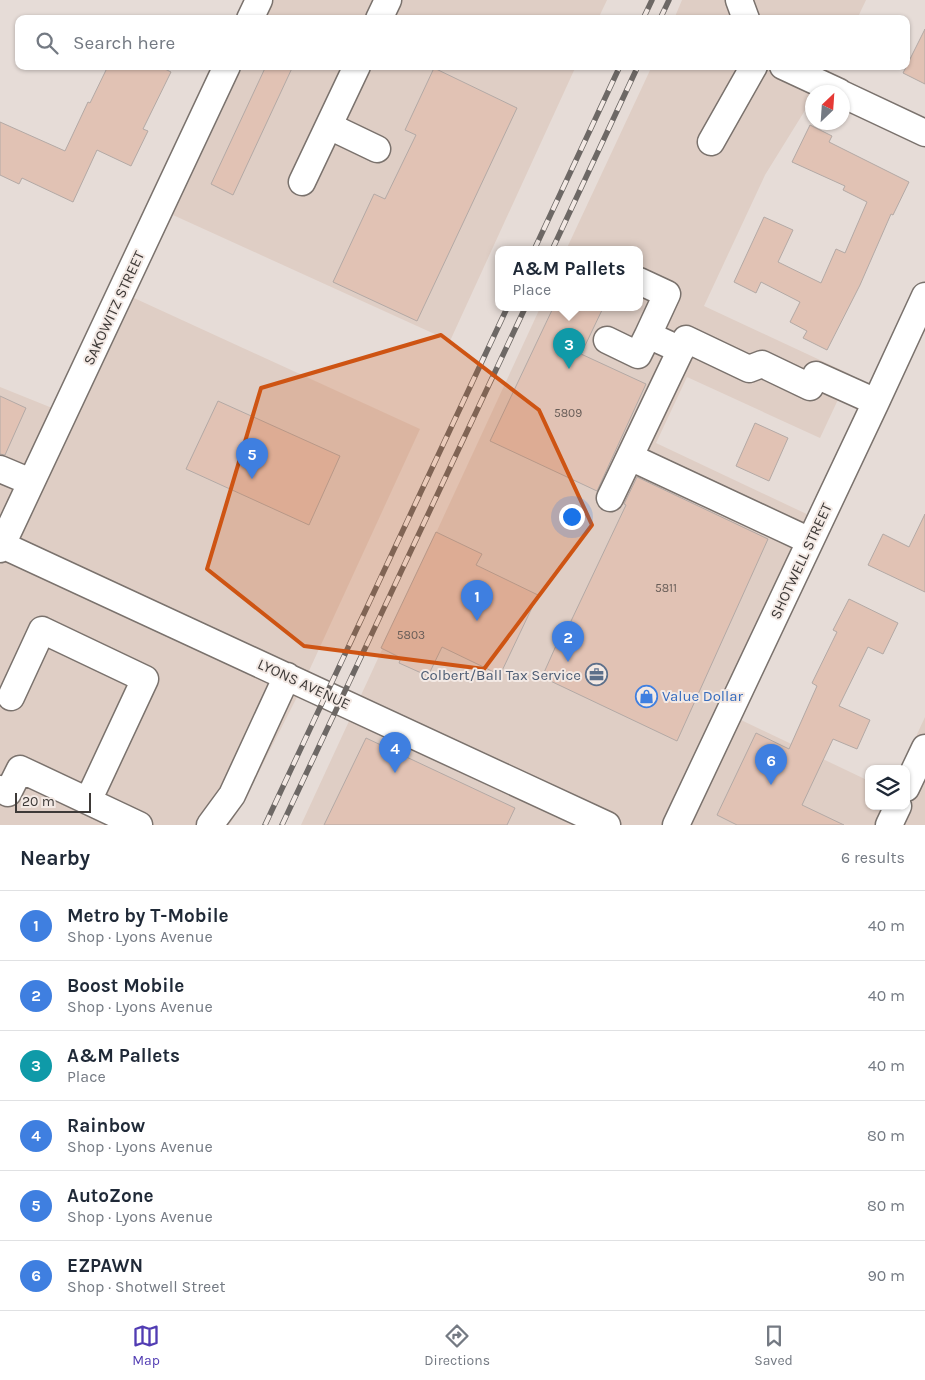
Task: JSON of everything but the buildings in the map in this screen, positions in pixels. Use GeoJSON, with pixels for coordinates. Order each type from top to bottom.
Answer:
{"type":"FeatureCollection","features":[{"type":"Feature","properties":{"kind":"street"},"geometry":{"type":"LineString","coordinates":[[252,15],[258,0]]}},
{"type":"Feature","properties":{"kind":"street"},"geometry":{"type":"LineString","coordinates":[[381,15],[388,0]]}},
{"type":"Feature","properties":{"kind":"street"},"geometry":{"type":"LineString","coordinates":[[739,0],[745,15]]}},
{"type":"Feature","properties":{"kind":"street","name":"SAKOWITZ STREET"},"geometry":{"type":"LineString","coordinates":[[1,546],[225,70]]}},
{"type":"Feature","properties":{"kind":"street"},"geometry":{"type":"LineString","coordinates":[[302,182],[355,70]]}},
{"type":"Feature","properties":{"kind":"street"},"geometry":{"type":"LineString","coordinates":[[711,142],[752,70]]}},
{"type":"Feature","properties":{"kind":"street"},"geometry":{"type":"LineString","coordinates":[[792,70],[823,85]]}},
{"type":"Feature","properties":{"kind":"street"},"geometry":{"type":"LineString","coordinates":[[850,98],[925,133]]}},
{"type":"Feature","properties":{"kind":"street"},"geometry":{"type":"LineString","coordinates":[[329,126],[377,148]]}},
{"type":"Feature","properties":{"kind":"street"},"geometry":{"type":"LineString","coordinates":[[606,340],[638,355],[667,294],[643,283]]}},
{"type":"Feature","properties":{"kind":"street","name":"SHOTWELL STREET"},"geometry":{"type":"LineString","coordinates":[[676,825],[925,296]]}},
{"type":"Feature","properties":{"kind":"street"},"geometry":{"type":"LineString","coordinates":[[648,335],[681,350]]}},
{"type":"Feature","properties":{"kind":"street"},"geometry":{"type":"LineString","coordinates":[[610,498],[686,339],[749,369],[762,364],[810,387],[816,375],[876,402]]}},
{"type":"Feature","properties":{"kind":"street"},"geometry":{"type":"LineString","coordinates":[[630,457],[810,541]]}},
{"type":"Feature","properties":{"kind":"street"},"geometry":{"type":"LineString","coordinates":[[0,469],[31,482]]}},
{"type":"Feature","properties":{"kind":"street","name":"LYONS AVENUE"},"geometry":{"type":"LineString","coordinates":[[1,546],[287,676],[607,825]]}},
{"type":"Feature","properties":{"kind":"street"},"geometry":{"type":"LineString","coordinates":[[11,697],[42,630],[145,679],[88,801]]}},
{"type":"Feature","properties":{"kind":"street"},"geometry":{"type":"LineString","coordinates":[[210,825],[232,795],[287,676]]}},
{"type":"Feature","properties":{"kind":"street"},"geometry":{"type":"LineString","coordinates":[[910,780],[925,748]]}},
{"type":"Feature","properties":{"kind":"street"},"geometry":{"type":"LineString","coordinates":[[0,789],[8,793],[20,768],[139,825]]}},
{"type":"Feature","properties":{"kind":"street"},"geometry":{"type":"LineString","coordinates":[[889,825],[896,810]]}},
{"type":"Feature","properties":{"kind":"highlighted area"},"geometry":{"type":"Polygon","coordinates":[[[441,335],[539,410],[592,525],[484,669],[304,646],[207,569],[261,388],[441,335]]]}},
{"type":"Feature","properties":{"kind":"shaded area"},"geometry":{"type":"Polygon","coordinates":[[[274,0],[607,0],[600,15],[267,15],[274,0]]]}},
{"type":"Feature","properties":{"kind":"shaded area"},"geometry":{"type":"Polygon","coordinates":[[[682,0],[866,0],[859,15],[676,15],[682,0]]]}},
{"type":"Feature","properties":{"kind":"shaded area"},"geometry":{"type":"Polygon","coordinates":[[[241,70],[574,70],[450,341],[173,215],[241,70]]]}},
{"type":"Feature","properties":{"kind":"shaded area"},"geometry":{"type":"Polygon","coordinates":[[[650,70],[830,70],[820,85],[805,85],[805,110],[765,175],[704,306],[850,374],[820,438],[687,377],[656,443],[832,526],[741,720],[865,779],[865,810],[910,810],[910,765],[903,765],[925,717],[925,825],[301,825],[539,311],[643,311],[643,246],[568,246],[650,70]]]}},
{"type":"Feature","properties":{"kind":"shaded area"},"geometry":{"type":"Polygon","coordinates":[[[134,298],[420,429],[297,697],[243,803],[229,825],[0,825],[0,387],[77,418],[134,298]]]}},
{"type":"Feature","properties":{"kind":"railway"},"geometry":{"type":"LineString","coordinates":[[645,15],[652,0]]}},
{"type":"Feature","properties":{"kind":"railway"},"geometry":{"type":"LineString","coordinates":[[662,15],[669,0]]}},
{"type":"Feature","properties":{"kind":"railway"},"geometry":{"type":"LineString","coordinates":[[536,246],[618,70]]}},
{"type":"Feature","properties":{"kind":"railway"},"geometry":{"type":"LineString","coordinates":[[554,246],[636,70]]}},
{"type":"Feature","properties":{"kind":"railway"},"geometry":{"type":"LineString","coordinates":[[265,825],[506,311]]}},
{"type":"Feature","properties":{"kind":"railway"},"geometry":{"type":"LineString","coordinates":[[282,825],[524,311]]}},
{"type":"Feature","properties":{"kind":"place","name":"A&M Pallets"},"geometry":{"type":"Point","coordinates":[569,369]}},
{"type":"Feature","properties":{"kind":"place","name":"AutoZone"},"geometry":{"type":"Point","coordinates":[252,479]}},
{"type":"Feature","properties":{"kind":"place","name":"Metro by T-Mobile"},"geometry":{"type":"Point","coordinates":[477,621]}},
{"type":"Feature","properties":{"kind":"place","name":"Boost Mobile"},"geometry":{"type":"Point","coordinates":[568,662]}},
{"type":"Feature","properties":{"kind":"place","name":"Colbert/Ball Tax Service"},"geometry":{"type":"Point","coordinates":[597,675]}},
{"type":"Feature","properties":{"kind":"place","name":"Value Dollar"},"geometry":{"type":"Point","coordinates":[646,696]}},
{"type":"Feature","properties":{"kind":"place","name":"Rainbow"},"geometry":{"type":"Point","coordinates":[395,773]}},
{"type":"Feature","properties":{"kind":"place","name":"EZPAWN"},"geometry":{"type":"Point","coordinates":[771,785]}}]}
